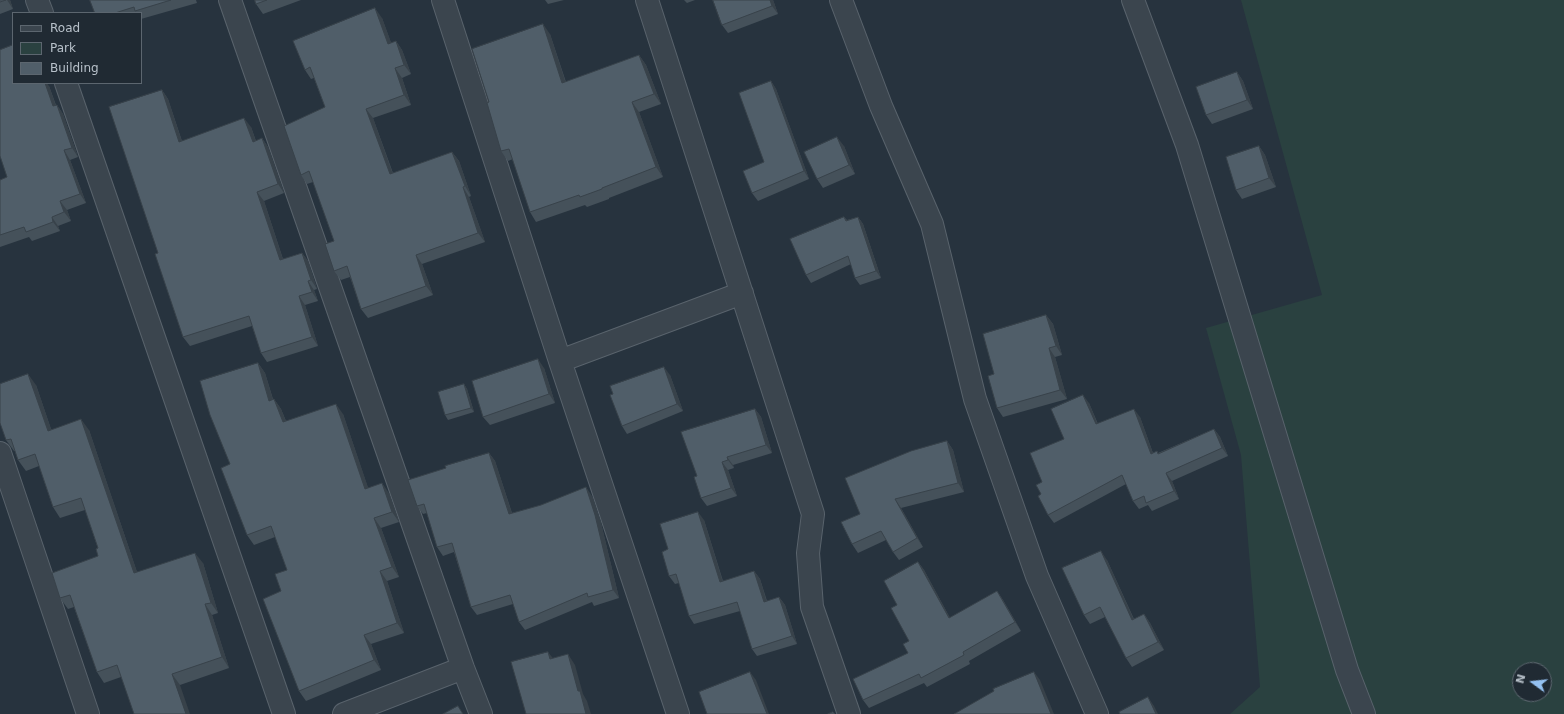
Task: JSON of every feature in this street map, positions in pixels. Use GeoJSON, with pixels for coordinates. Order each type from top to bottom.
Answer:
{"type":"FeatureCollection","features":[{"type":"Feature","properties":{"kind":"street"},"geometry":{"type":"LineString","coordinates":[[38,0],[42,12]]}},
{"type":"Feature","properties":{"kind":"street"},"geometry":{"type":"LineString","coordinates":[[230,0],[463,668],[481,714]]}},
{"type":"Feature","properties":{"kind":"street"},"geometry":{"type":"LineString","coordinates":[[443,0],[560,362],[678,714]]}},
{"type":"Feature","properties":{"kind":"street"},"geometry":{"type":"LineString","coordinates":[[647,0],[813,514],[808,553],[812,607],[849,714]]}},
{"type":"Feature","properties":{"kind":"street"},"geometry":{"type":"LineString","coordinates":[[841,0],[880,106],[932,224],[975,399],[1037,576],[1097,714]]}},
{"type":"Feature","properties":{"kind":"street"},"geometry":{"type":"LineString","coordinates":[[1133,0],[1187,145],[1347,670],[1364,714]]}},
{"type":"Feature","properties":{"kind":"street"},"geometry":{"type":"LineString","coordinates":[[66,84],[284,714]]}},
{"type":"Feature","properties":{"kind":"street"},"geometry":{"type":"LineString","coordinates":[[560,362],[742,293]]}},
{"type":"Feature","properties":{"kind":"street"},"geometry":{"type":"LineString","coordinates":[[0,453],[88,714]]}},
{"type":"Feature","properties":{"kind":"street"},"geometry":{"type":"LineString","coordinates":[[344,714],[463,668]]}},
{"type":"Feature","properties":{"kind":"green space"},"geometry":{"type":"Polygon","coordinates":[[[1241,0],[1564,0],[1564,714],[1230,714],[1260,687],[1241,455],[1206,328],[1322,295],[1241,0]]]}},
{"type":"Feature","properties":{"kind":"building"},"geometry":{"type":"Polygon","coordinates":[[[90,0],[171,0],[135,11],[134,7],[118,12],[95,12],[90,0]]]}},
{"type":"Feature","properties":{"kind":"building"},"geometry":{"type":"Polygon","coordinates":[[[255,0],[267,0],[256,4],[255,0]]]}},
{"type":"Feature","properties":{"kind":"building"},"geometry":{"type":"Polygon","coordinates":[[[713,0],[770,0],[772,6],[722,25],[713,0]]]}},
{"type":"Feature","properties":{"kind":"building"},"geometry":{"type":"Polygon","coordinates":[[[375,8],[388,44],[396,41],[404,65],[395,68],[404,95],[366,109],[390,174],[452,152],[465,186],[463,187],[478,233],[416,255],[426,286],[361,309],[347,266],[334,271],[325,244],[334,241],[309,171],[301,175],[284,126],[325,107],[310,67],[305,70],[293,41],[375,8]]]}},
{"type":"Feature","properties":{"kind":"building"},"geometry":{"type":"Polygon","coordinates":[[[543,24],[562,83],[639,55],[654,94],[632,102],[656,167],[580,197],[579,195],[530,212],[509,149],[501,151],[487,103],[489,102],[472,49],[543,24]]]}},
{"type":"Feature","properties":{"kind":"building"},"geometry":{"type":"Polygon","coordinates":[[[12,45],[12,84],[45,84],[53,106],[57,105],[72,148],[64,150],[80,194],[60,201],[64,212],[52,217],[53,222],[26,232],[24,227],[0,235],[0,180],[7,177],[0,156],[0,50],[12,45]]]}},
{"type":"Feature","properties":{"kind":"building"},"geometry":{"type":"Polygon","coordinates":[[[1237,72],[1247,100],[1206,115],[1196,87],[1237,72]]]}},
{"type":"Feature","properties":{"kind":"building"},"geometry":{"type":"Polygon","coordinates":[[[771,81],[804,171],[752,193],[743,171],[764,162],[739,93],[771,81]]]}},
{"type":"Feature","properties":{"kind":"building"},"geometry":{"type":"Polygon","coordinates":[[[162,90],[179,142],[244,118],[253,142],[262,138],[278,184],[257,192],[280,260],[302,253],[311,280],[308,281],[312,292],[299,296],[312,337],[261,353],[249,316],[183,337],[155,254],[158,253],[109,107],[162,90]]]}},
{"type":"Feature","properties":{"kind":"building"},"geometry":{"type":"Polygon","coordinates":[[[837,137],[849,165],[817,179],[804,152],[837,137]]]}},
{"type":"Feature","properties":{"kind":"building"},"geometry":{"type":"Polygon","coordinates":[[[1259,146],[1269,178],[1236,190],[1226,157],[1259,146]]]}},
{"type":"Feature","properties":{"kind":"building"},"geometry":{"type":"Polygon","coordinates":[[[844,217],[846,221],[858,217],[876,271],[855,278],[848,256],[806,275],[790,239],[844,217]]]}},
{"type":"Feature","properties":{"kind":"building"},"geometry":{"type":"Polygon","coordinates":[[[1046,315],[1056,346],[1049,348],[1060,390],[997,408],[988,376],[994,374],[983,334],[1046,315]]]}},
{"type":"Feature","properties":{"kind":"building"},"geometry":{"type":"Polygon","coordinates":[[[538,359],[549,394],[483,417],[472,381],[538,359]]]}},
{"type":"Feature","properties":{"kind":"building"},"geometry":{"type":"Polygon","coordinates":[[[258,363],[269,401],[274,399],[283,422],[336,404],[365,489],[382,483],[392,512],[374,518],[392,567],[380,571],[397,623],[364,635],[374,660],[299,691],[263,599],[281,591],[275,574],[287,570],[271,526],[247,535],[221,468],[230,464],[210,415],[200,381],[258,363]]]}},
{"type":"Feature","properties":{"kind":"building"},"geometry":{"type":"Polygon","coordinates":[[[664,367],[677,404],[622,426],[610,395],[613,394],[610,386],[664,367]]]}},
{"type":"Feature","properties":{"kind":"building"},"geometry":{"type":"Polygon","coordinates":[[[28,374],[48,431],[81,419],[134,573],[195,553],[211,603],[205,604],[222,657],[172,674],[186,714],[134,714],[117,665],[97,672],[70,595],[60,598],[52,573],[98,556],[96,549],[98,548],[81,498],[53,507],[35,454],[18,460],[11,439],[6,440],[0,423],[0,384],[28,374]]]}},
{"type":"Feature","properties":{"kind":"building"},"geometry":{"type":"Polygon","coordinates":[[[464,384],[471,408],[445,415],[438,392],[464,384]]]}},
{"type":"Feature","properties":{"kind":"building"},"geometry":{"type":"Polygon","coordinates":[[[1083,395],[1096,424],[1134,409],[1151,454],[1157,451],[1158,454],[1214,429],[1222,448],[1166,473],[1174,491],[1146,503],[1144,496],[1133,501],[1122,475],[1048,515],[1038,496],[1041,494],[1036,485],[1042,482],[1030,453],[1064,439],[1051,409],[1083,395]]]}},
{"type":"Feature","properties":{"kind":"building"},"geometry":{"type":"Polygon","coordinates":[[[755,409],[766,445],[727,457],[728,460],[722,462],[731,488],[701,498],[694,477],[697,476],[681,432],[755,409]]]}},
{"type":"Feature","properties":{"kind":"building"},"geometry":{"type":"Polygon","coordinates":[[[947,441],[958,483],[895,499],[917,538],[893,552],[881,531],[852,544],[841,522],[860,514],[845,478],[911,451],[947,441]]]}},
{"type":"Feature","properties":{"kind":"building"},"geometry":{"type":"Polygon","coordinates":[[[489,453],[509,514],[541,505],[586,487],[595,515],[613,590],[588,597],[587,593],[519,622],[510,595],[471,607],[452,543],[437,547],[424,504],[417,506],[408,480],[446,468],[445,466],[489,453]]]}},
{"type":"Feature","properties":{"kind":"building"},"geometry":{"type":"Polygon","coordinates":[[[698,512],[720,582],[754,571],[764,602],[779,597],[792,636],[752,649],[737,602],[689,616],[676,574],[669,576],[662,552],[668,549],[660,524],[698,512]]]}},
{"type":"Feature","properties":{"kind":"building"},"geometry":{"type":"Polygon","coordinates":[[[1101,551],[1132,620],[1144,614],[1158,642],[1126,658],[1100,607],[1084,615],[1062,568],[1101,551]]]}},
{"type":"Feature","properties":{"kind":"building"},"geometry":{"type":"Polygon","coordinates":[[[918,562],[949,618],[997,591],[1015,622],[963,652],[964,655],[921,678],[919,674],[863,700],[853,679],[908,653],[903,644],[909,641],[891,608],[897,605],[884,581],[918,562]]]}},
{"type":"Feature","properties":{"kind":"building"},"geometry":{"type":"Polygon","coordinates":[[[548,652],[550,659],[568,654],[586,714],[526,714],[511,662],[548,652]]]}},
{"type":"Feature","properties":{"kind":"building"},"geometry":{"type":"Polygon","coordinates":[[[750,672],[767,714],[707,714],[699,692],[750,672]]]}},
{"type":"Feature","properties":{"kind":"building"},"geometry":{"type":"Polygon","coordinates":[[[1034,672],[1051,714],[954,714],[994,691],[993,689],[1034,672]]]}},
{"type":"Feature","properties":{"kind":"building"},"geometry":{"type":"Polygon","coordinates":[[[1148,697],[1156,714],[1120,714],[1119,712],[1148,697]]]}},
{"type":"Feature","properties":{"kind":"building"},"geometry":{"type":"Polygon","coordinates":[[[458,706],[463,714],[443,714],[458,706]]]}}]}
